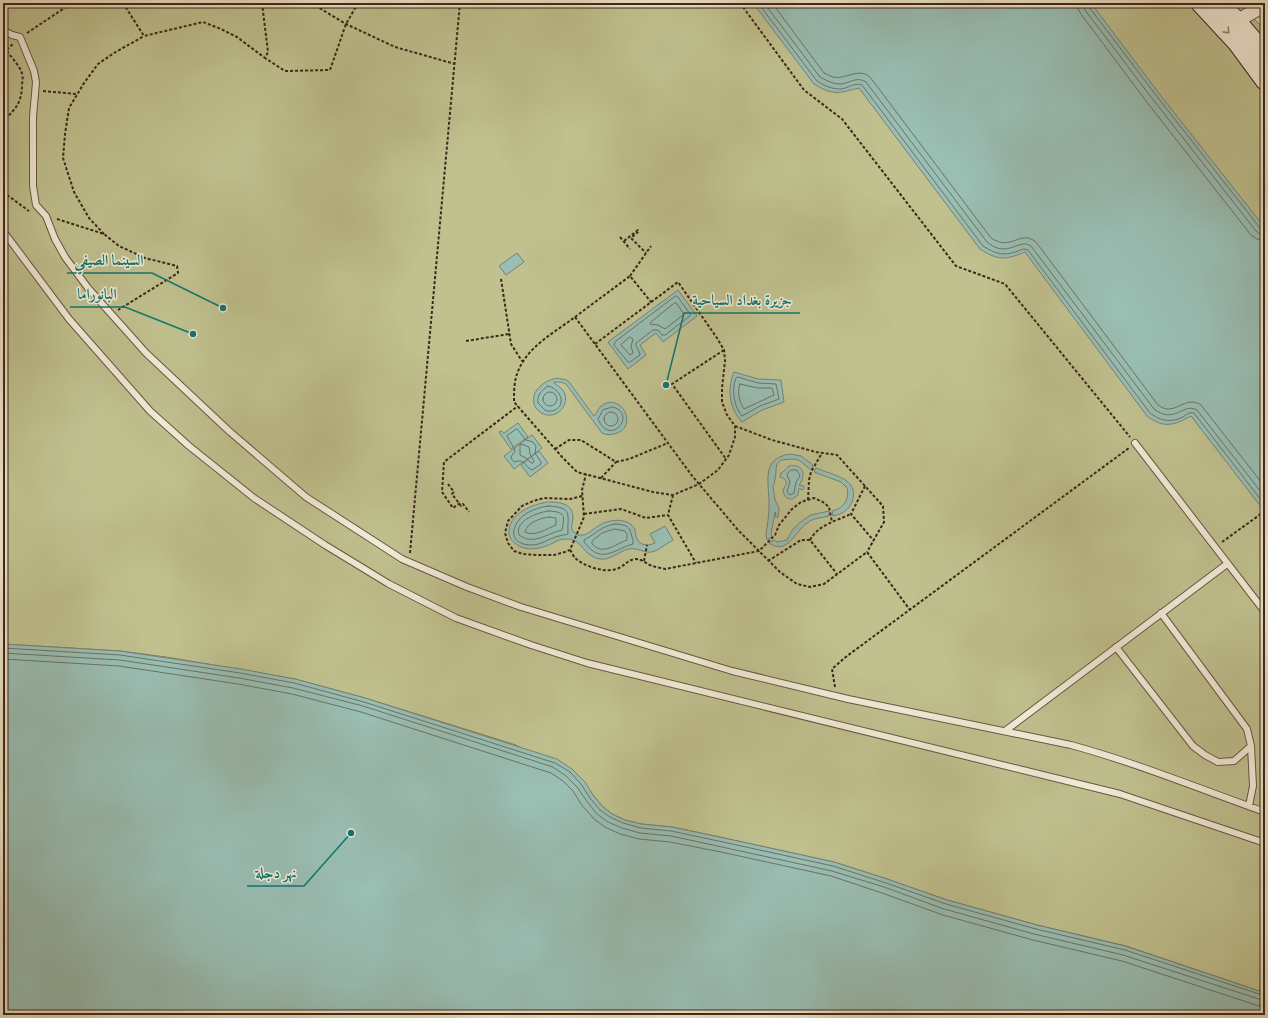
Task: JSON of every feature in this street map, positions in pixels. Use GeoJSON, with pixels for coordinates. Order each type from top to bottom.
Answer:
{"type":"FeatureCollection","features":[{"type":"Feature","properties":{"kind":"main road"},"geometry":{"type":"LineString","coordinates":[[1200,3],[1237,43],[1265,81]]}},
{"type":"Feature","properties":{"kind":"main road"},"geometry":{"type":"LineString","coordinates":[[1220,3],[1265,54]]}},
{"type":"Feature","properties":{"kind":"street"},"geometry":{"type":"LineString","coordinates":[[1237,21],[1265,5]]}},
{"type":"Feature","properties":{"kind":"lane"},"geometry":{"type":"LineString","coordinates":[[3,30],[20,37],[34,71],[36,90],[33,117],[33,186],[36,205],[46,216],[55,239],[65,257],[88,288],[152,358],[229,431],[306,497],[402,559],[521,608],[732,671],[837,696],[1071,745],[1104,754],[1265,812]]}},
{"type":"Feature","properties":{"kind":"lane"},"geometry":{"type":"LineString","coordinates":[[3,231],[69,319],[150,411],[189,446],[254,498],[325,545],[389,584],[456,618],[587,663],[1120,794],[1265,843]]}},
{"type":"Feature","properties":{"kind":"lane"},"geometry":{"type":"LineString","coordinates":[[1135,443],[1265,612]]}},
{"type":"Feature","properties":{"kind":"lane"},"geometry":{"type":"LineString","coordinates":[[1005,731],[1227,564]]}},
{"type":"Feature","properties":{"kind":"lane"},"geometry":{"type":"LineString","coordinates":[[1161,613],[1247,729],[1251,746],[1252,786],[1248,806]]}},
{"type":"Feature","properties":{"kind":"lane"},"geometry":{"type":"LineString","coordinates":[[1116,647],[1194,746],[1205,755],[1218,762],[1234,761],[1251,746]]}},
{"type":"Feature","properties":{"kind":"path"},"geometry":{"type":"LineString","coordinates":[[3,53],[20,37],[72,3]]}},
{"type":"Feature","properties":{"kind":"path"},"geometry":{"type":"LineString","coordinates":[[123,3],[144,36]]}},
{"type":"Feature","properties":{"kind":"path"},"geometry":{"type":"LineString","coordinates":[[262,3],[268,52],[265,58]]}},
{"type":"Feature","properties":{"kind":"path"},"geometry":{"type":"LineString","coordinates":[[311,3],[346,24],[395,47],[455,64]]}},
{"type":"Feature","properties":{"kind":"path"},"geometry":{"type":"LineString","coordinates":[[111,314],[178,273],[177,266],[144,258],[119,246],[88,218],[74,192],[63,158],[69,108],[84,83],[98,64],[144,36],[203,22],[237,37],[285,71],[330,70],[346,24],[358,3]]}},
{"type":"Feature","properties":{"kind":"path"},"geometry":{"type":"LineString","coordinates":[[410,562],[460,3]]}},
{"type":"Feature","properties":{"kind":"path"},"geometry":{"type":"LineString","coordinates":[[740,3],[804,90],[842,119],[956,266],[1005,284],[1135,443],[846,656],[832,669],[837,696]]}},
{"type":"Feature","properties":{"kind":"path"},"geometry":{"type":"LineString","coordinates":[[3,48],[21,71],[22,90],[16,109],[3,121]]}},
{"type":"Feature","properties":{"kind":"path"},"geometry":{"type":"LineString","coordinates":[[36,90],[77,94]]}},
{"type":"Feature","properties":{"kind":"path"},"geometry":{"type":"LineString","coordinates":[[3,192],[29,211]]}},
{"type":"Feature","properties":{"kind":"path"},"geometry":{"type":"LineString","coordinates":[[46,216],[104,234]]}},
{"type":"Feature","properties":{"kind":"path"},"geometry":{"type":"LineString","coordinates":[[624,241],[638,230],[639,231],[631,238],[646,253]]}},
{"type":"Feature","properties":{"kind":"path"},"geometry":{"type":"LineString","coordinates":[[620,237],[630,249]]}},
{"type":"Feature","properties":{"kind":"path"},"geometry":{"type":"LineString","coordinates":[[652,246],[630,276],[532,350],[522,361],[516,375],[514,402],[577,472],[653,492],[673,495],[699,484],[718,470],[729,455],[735,437],[735,426]]}},
{"type":"Feature","properties":{"kind":"path"},"geometry":{"type":"LineString","coordinates":[[630,276],[651,302]]}},
{"type":"Feature","properties":{"kind":"path"},"geometry":{"type":"LineString","coordinates":[[501,279],[511,344],[522,361]]}},
{"type":"Feature","properties":{"kind":"path"},"geometry":{"type":"LineString","coordinates":[[575,317],[668,443],[699,484],[738,530],[780,572],[797,584],[810,587],[824,584],[867,552],[884,522],[883,506],[837,455],[822,453],[772,440],[735,426],[727,415],[722,402],[725,361],[724,350],[678,282],[595,344]]}},
{"type":"Feature","properties":{"kind":"path"},"geometry":{"type":"LineString","coordinates":[[466,341],[509,334]]}},
{"type":"Feature","properties":{"kind":"path"},"geometry":{"type":"LineString","coordinates":[[724,350],[672,384],[726,459]]}},
{"type":"Feature","properties":{"kind":"path"},"geometry":{"type":"LineString","coordinates":[[459,503],[453,508],[442,492],[444,462],[518,406]]}},
{"type":"Feature","properties":{"kind":"path"},"geometry":{"type":"LineString","coordinates":[[555,449],[570,440],[581,440],[616,462]]}},
{"type":"Feature","properties":{"kind":"path"},"geometry":{"type":"LineString","coordinates":[[600,478],[616,462],[629,459],[668,443]]}},
{"type":"Feature","properties":{"kind":"path"},"geometry":{"type":"LineString","coordinates":[[808,500],[811,472],[822,453]]}},
{"type":"Feature","properties":{"kind":"path"},"geometry":{"type":"LineString","coordinates":[[582,496],[570,499],[544,498],[533,500],[522,506],[508,521],[505,533],[508,543],[514,550],[523,554],[554,555],[570,550],[584,517],[582,490],[586,474]]}},
{"type":"Feature","properties":{"kind":"path"},"geometry":{"type":"LineString","coordinates":[[810,540],[813,534],[819,529],[851,514],[865,486]]}},
{"type":"Feature","properties":{"kind":"path"},"geometry":{"type":"LineString","coordinates":[[451,487],[452,494],[461,506],[463,504],[469,511]]}},
{"type":"Feature","properties":{"kind":"path"},"geometry":{"type":"LineString","coordinates":[[673,495],[668,515],[696,563]]}},
{"type":"Feature","properties":{"kind":"path"},"geometry":{"type":"LineString","coordinates":[[570,550],[575,557],[583,563],[595,568],[610,571],[620,567],[626,562],[636,559],[644,560],[651,566],[665,569],[758,551],[775,535],[779,525],[792,509],[801,502],[814,498],[823,502],[829,507],[832,522]]}},
{"type":"Feature","properties":{"kind":"path"},"geometry":{"type":"LineString","coordinates":[[584,514],[621,509],[646,518],[668,515]]}},
{"type":"Feature","properties":{"kind":"path"},"geometry":{"type":"LineString","coordinates":[[1215,548],[1265,511]]}},
{"type":"Feature","properties":{"kind":"path"},"geometry":{"type":"LineString","coordinates":[[851,514],[874,541]]}},
{"type":"Feature","properties":{"kind":"path"},"geometry":{"type":"LineString","coordinates":[[768,560],[801,540],[810,540]]}},
{"type":"Feature","properties":{"kind":"path"},"geometry":{"type":"LineString","coordinates":[[810,540],[837,574]]}},
{"type":"Feature","properties":{"kind":"path"},"geometry":{"type":"LineString","coordinates":[[644,560],[647,545]]}},
{"type":"Feature","properties":{"kind":"path"},"geometry":{"type":"LineString","coordinates":[[867,552],[910,610]]}},
{"type":"Feature","properties":{"kind":"green space"},"geometry":{"type":"Polygon","coordinates":[[[3,3],[1239,3],[1265,30],[1265,993],[1126,946],[1037,925],[947,900],[834,862],[672,827],[641,824],[625,820],[612,814],[603,807],[593,795],[516,745],[365,698],[295,679],[166,657],[120,651],[3,644],[3,3]]]}},
{"type":"Feature","properties":{"kind":"water"},"geometry":{"type":"Polygon","coordinates":[[[753,3],[1091,3],[1158,92],[1265,228],[1265,512],[1191,416],[1179,422],[1164,424],[1159,423],[1147,416],[1025,252],[1012,257],[1002,258],[992,256],[980,249],[859,88],[831,92],[814,84],[753,3]]]}},
{"type":"Feature","properties":{"kind":"water"},"geometry":{"type":"Polygon","coordinates":[[[517,253],[524,262],[506,275],[499,266],[517,253]]]}},
{"type":"Feature","properties":{"kind":"water"},"geometry":{"type":"Polygon","coordinates":[[[678,290],[697,316],[663,342],[656,333],[640,345],[646,355],[628,369],[608,342],[678,290]]]}},
{"type":"Feature","properties":{"kind":"water"},"geometry":{"type":"Polygon","coordinates":[[[734,372],[758,379],[781,380],[784,402],[762,410],[742,422],[734,411],[730,398],[730,385],[734,372]]]}},
{"type":"Feature","properties":{"kind":"water"},"geometry":{"type":"Polygon","coordinates":[[[558,378],[569,382],[594,416],[601,406],[609,403],[616,403],[625,412],[627,419],[626,425],[622,430],[611,435],[602,433],[566,384],[561,382],[554,383],[561,388],[565,394],[566,401],[564,406],[560,411],[554,414],[548,415],[542,413],[534,405],[535,393],[539,387],[545,383],[558,378]]]}},
{"type":"Feature","properties":{"kind":"water"},"geometry":{"type":"Polygon","coordinates":[[[518,423],[528,437],[511,449],[499,432],[501,431],[504,433],[518,423]]]}},
{"type":"Feature","properties":{"kind":"water"},"geometry":{"type":"Polygon","coordinates":[[[532,435],[542,448],[514,469],[504,456],[532,435]]]}},
{"type":"Feature","properties":{"kind":"water"},"geometry":{"type":"Polygon","coordinates":[[[539,451],[548,463],[530,477],[521,465],[539,451]]]}},
{"type":"Feature","properties":{"kind":"water"},"geometry":{"type":"Polygon","coordinates":[[[790,454],[801,456],[813,465],[811,470],[799,460],[792,459],[781,460],[777,464],[773,487],[775,500],[779,508],[778,517],[775,517],[775,512],[771,534],[772,537],[767,540],[766,535],[769,507],[768,474],[774,461],[780,457],[790,454]]]}},
{"type":"Feature","properties":{"kind":"water"},"geometry":{"type":"Polygon","coordinates":[[[789,466],[798,466],[803,474],[799,485],[804,486],[804,489],[802,490],[799,488],[798,495],[792,499],[787,498],[785,495],[783,490],[786,485],[786,481],[780,477],[781,473],[789,466]]]}},
{"type":"Feature","properties":{"kind":"water"},"geometry":{"type":"Polygon","coordinates":[[[816,468],[849,483],[854,494],[849,508],[844,512],[833,516],[832,511],[836,510],[845,503],[848,492],[847,488],[841,482],[814,472],[816,468]]]}},
{"type":"Feature","properties":{"kind":"water"},"geometry":{"type":"Polygon","coordinates":[[[556,502],[568,506],[573,517],[572,530],[577,535],[584,535],[603,523],[617,520],[627,522],[635,529],[637,540],[641,544],[650,545],[655,543],[650,534],[665,526],[673,540],[652,552],[629,549],[607,559],[597,558],[588,554],[577,542],[570,539],[561,539],[545,546],[533,549],[521,547],[515,543],[510,538],[509,534],[509,527],[512,521],[522,511],[535,505],[556,502]]]}},
{"type":"Feature","properties":{"kind":"water"},"geometry":{"type":"Polygon","coordinates":[[[829,511],[829,516],[809,521],[791,541],[786,544],[776,546],[769,543],[774,540],[777,542],[787,540],[793,529],[802,521],[811,515],[829,511]]]}},
{"type":"Feature","properties":{"kind":"water"},"geometry":{"type":"Polygon","coordinates":[[[3,644],[120,651],[241,669],[295,679],[365,698],[557,759],[572,769],[585,782],[603,807],[612,814],[625,820],[641,824],[672,827],[834,862],[947,900],[1037,925],[1125,946],[1265,993],[1265,1015],[3,1015],[3,644]]]}},
{"type":"Feature","properties":{"kind":"place","name":"السينما الصيفي"},"geometry":{"type":"Point","coordinates":[223,308]}},
{"type":"Feature","properties":{"kind":"place","name":"البانوراما"},"geometry":{"type":"Point","coordinates":[193,334]}},
{"type":"Feature","properties":{"kind":"place","name":"جزيرة بغداد السياحية"},"geometry":{"type":"Point","coordinates":[666,385]}},
{"type":"Feature","properties":{"kind":"place","name":"نهر دجلة"},"geometry":{"type":"Point","coordinates":[351,833]}}]}
